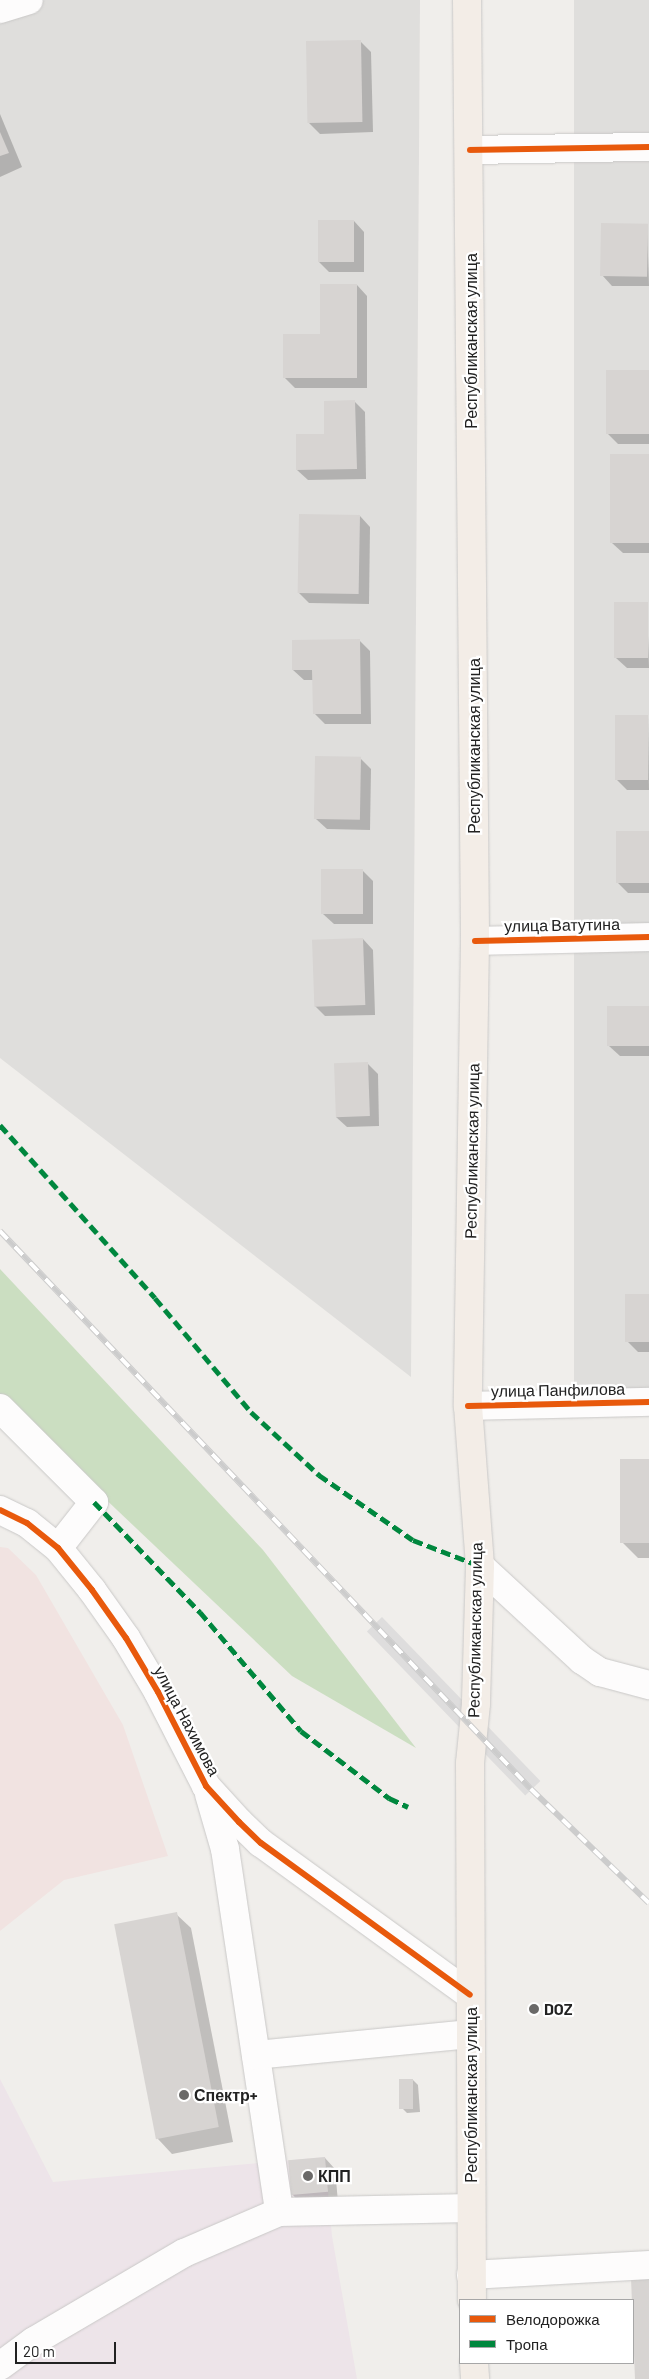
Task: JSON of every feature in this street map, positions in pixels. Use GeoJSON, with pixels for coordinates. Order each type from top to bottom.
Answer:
{"type":"FeatureCollection","features":[{"type":"Feature","properties":{"kind":"main road","name":"Республиканская улица"},"geometry":{"type":"LineString","coordinates":[[467,0],[470,150],[475,941],[468,1406],[480,1566],[476,1704],[470,1763],[469,2034],[472,2288]]}},
{"type":"Feature","properties":{"kind":"main road"},"geometry":{"type":"LineString","coordinates":[[474,2364],[475,2379]]}},
{"type":"Feature","properties":{"kind":"street"},"geometry":{"type":"LineString","coordinates":[[0,9],[29,0]]}},
{"type":"Feature","properties":{"kind":"street"},"geometry":{"type":"LineString","coordinates":[[470,150],[649,148]]}},
{"type":"Feature","properties":{"kind":"street","name":"улица Ватутина"},"geometry":{"type":"LineString","coordinates":[[475,941],[649,937]]}},
{"type":"Feature","properties":{"kind":"street","name":"улица Панфилова"},"geometry":{"type":"LineString","coordinates":[[468,1406],[649,1402]]}},
{"type":"Feature","properties":{"kind":"street"},"geometry":{"type":"LineString","coordinates":[[0,1408],[94,1502],[58,1548]]}},
{"type":"Feature","properties":{"kind":"street","name":"улица Нахимова"},"geometry":{"type":"LineString","coordinates":[[0,1510],[27,1523],[58,1548],[126,1638],[206,1786],[261,1843],[470,1995]]}},
{"type":"Feature","properties":{"kind":"street"},"geometry":{"type":"LineString","coordinates":[[480,1566],[582,1660],[600,1672],[649,1684]]}},
{"type":"Feature","properties":{"kind":"street"},"geometry":{"type":"LineString","coordinates":[[206,1786],[225,1850],[279,2212]]}},
{"type":"Feature","properties":{"kind":"street"},"geometry":{"type":"LineString","coordinates":[[256,2055],[469,2034]]}},
{"type":"Feature","properties":{"kind":"street"},"geometry":{"type":"LineString","coordinates":[[0,2366],[34,2340],[184,2253],[279,2212],[471,2208]]}},
{"type":"Feature","properties":{"kind":"street"},"geometry":{"type":"LineString","coordinates":[[472,2288],[649,2265]]}},
{"type":"Feature","properties":{"kind":"shaded area"},"geometry":{"type":"Polygon","coordinates":[[[0,0],[420,0],[411,1377],[0,1058],[0,0]]]}},
{"type":"Feature","properties":{"kind":"shaded area"},"geometry":{"type":"Polygon","coordinates":[[[574,0],[649,0],[649,1393],[574,1393],[574,0]]]}},
{"type":"Feature","properties":{"kind":"shaded area"},"geometry":{"type":"Polygon","coordinates":[[[0,1547],[8,1548],[36,1575],[123,1725],[168,1856],[64,1880],[0,1931],[0,1547]]]}},
{"type":"Feature","properties":{"kind":"shaded area"},"geometry":{"type":"Polygon","coordinates":[[[0,2079],[53,2182],[325,2157],[332,2236],[357,2379],[0,2379],[0,2079]]]}},
{"type":"Feature","properties":{"kind":"green space"},"geometry":{"type":"Polygon","coordinates":[[[0,1269],[263,1550],[416,1748],[292,1676],[0,1399],[0,1269]]]}},
{"type":"Feature","properties":{"kind":"pier"},"geometry":{"type":"Polygon","coordinates":[[[382,1617],[540,1781],[525,1796],[367,1632],[382,1617]]]}},
{"type":"Feature","properties":{"kind":"building"},"geometry":{"type":"Polygon","coordinates":[[[361,40],[362,122],[307,123],[306,41],[361,40]]]}},
{"type":"Feature","properties":{"kind":"building"},"geometry":{"type":"Polygon","coordinates":[[[0,132],[9,153],[0,156],[0,132]]]}},
{"type":"Feature","properties":{"kind":"building"},"geometry":{"type":"Polygon","coordinates":[[[318,220],[354,220],[354,262],[318,262],[318,220]]]}},
{"type":"Feature","properties":{"kind":"building"},"geometry":{"type":"Polygon","coordinates":[[[601,223],[648,224],[647,277],[600,276],[601,223]]]}},
{"type":"Feature","properties":{"kind":"building"},"geometry":{"type":"Polygon","coordinates":[[[320,284],[357,284],[357,378],[283,378],[283,334],[320,334],[320,284]]]}},
{"type":"Feature","properties":{"kind":"building"},"geometry":{"type":"Polygon","coordinates":[[[606,370],[649,370],[649,434],[606,434],[606,370]]]}},
{"type":"Feature","properties":{"kind":"building"},"geometry":{"type":"Polygon","coordinates":[[[355,400],[357,469],[296,470],[296,434],[324,434],[324,401],[355,400]]]}},
{"type":"Feature","properties":{"kind":"building"},"geometry":{"type":"Polygon","coordinates":[[[610,454],[649,454],[649,543],[610,543],[610,454]]]}},
{"type":"Feature","properties":{"kind":"building"},"geometry":{"type":"Polygon","coordinates":[[[299,514],[360,515],[359,594],[298,593],[299,514]]]}},
{"type":"Feature","properties":{"kind":"building"},"geometry":{"type":"Polygon","coordinates":[[[614,602],[648,602],[648,658],[614,658],[614,602]]]}},
{"type":"Feature","properties":{"kind":"building"},"geometry":{"type":"Polygon","coordinates":[[[360,639],[361,714],[313,714],[312,670],[292,670],[292,640],[360,639]]]}},
{"type":"Feature","properties":{"kind":"building"},"geometry":{"type":"Polygon","coordinates":[[[615,715],[648,715],[648,780],[615,780],[615,715]]]}},
{"type":"Feature","properties":{"kind":"building"},"geometry":{"type":"Polygon","coordinates":[[[315,756],[361,757],[360,820],[314,819],[315,756]]]}},
{"type":"Feature","properties":{"kind":"building"},"geometry":{"type":"Polygon","coordinates":[[[616,831],[649,831],[649,883],[616,883],[616,831]]]}},
{"type":"Feature","properties":{"kind":"building"},"geometry":{"type":"Polygon","coordinates":[[[321,869],[363,869],[363,914],[321,914],[321,869]]]}},
{"type":"Feature","properties":{"kind":"building"},"geometry":{"type":"Polygon","coordinates":[[[363,938],[365,1005],[314,1007],[312,940],[363,938]]]}},
{"type":"Feature","properties":{"kind":"building"},"geometry":{"type":"Polygon","coordinates":[[[607,1006],[649,1006],[649,1046],[607,1046],[607,1006]]]}},
{"type":"Feature","properties":{"kind":"building"},"geometry":{"type":"Polygon","coordinates":[[[368,1062],[370,1116],[336,1117],[334,1063],[368,1062]]]}},
{"type":"Feature","properties":{"kind":"building"},"geometry":{"type":"Polygon","coordinates":[[[625,1294],[649,1294],[649,1342],[625,1342],[625,1294]]]}},
{"type":"Feature","properties":{"kind":"building"},"geometry":{"type":"Polygon","coordinates":[[[620,1459],[649,1459],[649,1543],[620,1543],[620,1459]]]}},
{"type":"Feature","properties":{"kind":"building"},"geometry":{"type":"Polygon","coordinates":[[[177,1912],[219,2127],[156,2139],[114,1924],[177,1912]]]}},
{"type":"Feature","properties":{"kind":"building"},"geometry":{"type":"Polygon","coordinates":[[[399,2079],[413,2079],[413,2109],[399,2109],[399,2079]]]}},
{"type":"Feature","properties":{"kind":"building","name":"КПП"},"geometry":{"type":"Polygon","coordinates":[[[325,2157],[328,2192],[291,2195],[288,2160],[325,2157]]]}},
{"type":"Feature","properties":{"kind":"building"},"geometry":{"type":"Polygon","coordinates":[[[631,2278],[649,2278],[649,2379],[635,2379],[634,2299],[632,2299],[631,2278]]]}},
{"type":"Feature","properties":{"kind":"railway"},"geometry":{"type":"LineString","coordinates":[[0,1231],[531,1789],[649,1903]]}},
{"type":"Feature","properties":{"kind":"marked path"},"geometry":{"type":"LineString","coordinates":[[0,1125],[155,1298],[251,1412],[319,1475],[413,1540],[480,1566]]}},
{"type":"Feature","properties":{"kind":"marked path"},"geometry":{"type":"LineString","coordinates":[[94,1502],[200,1612],[301,1731],[389,1798],[408,1807]]}},
{"type":"Feature","properties":{"kind":"cycle path"},"geometry":{"type":"LineString","coordinates":[[470,150],[649,147]]}},
{"type":"Feature","properties":{"kind":"cycle path"},"geometry":{"type":"LineString","coordinates":[[475,941],[649,937]]}},
{"type":"Feature","properties":{"kind":"cycle path"},"geometry":{"type":"LineString","coordinates":[[468,1406],[649,1402]]}},
{"type":"Feature","properties":{"kind":"cycle path"},"geometry":{"type":"LineString","coordinates":[[0,1510],[27,1523],[58,1548],[92,1590],[126,1638],[158,1692],[206,1786],[239,1822],[261,1843],[470,1995]]}},
{"type":"Feature","properties":{"kind":"place","name":"DOZ"},"geometry":{"type":"Point","coordinates":[534,2009]}},
{"type":"Feature","properties":{"kind":"place","name":"Спектр+"},"geometry":{"type":"Point","coordinates":[184,2095]}},
{"type":"Feature","properties":{"kind":"place","name":"КПП"},"geometry":{"type":"Point","coordinates":[308,2176]}}]}
